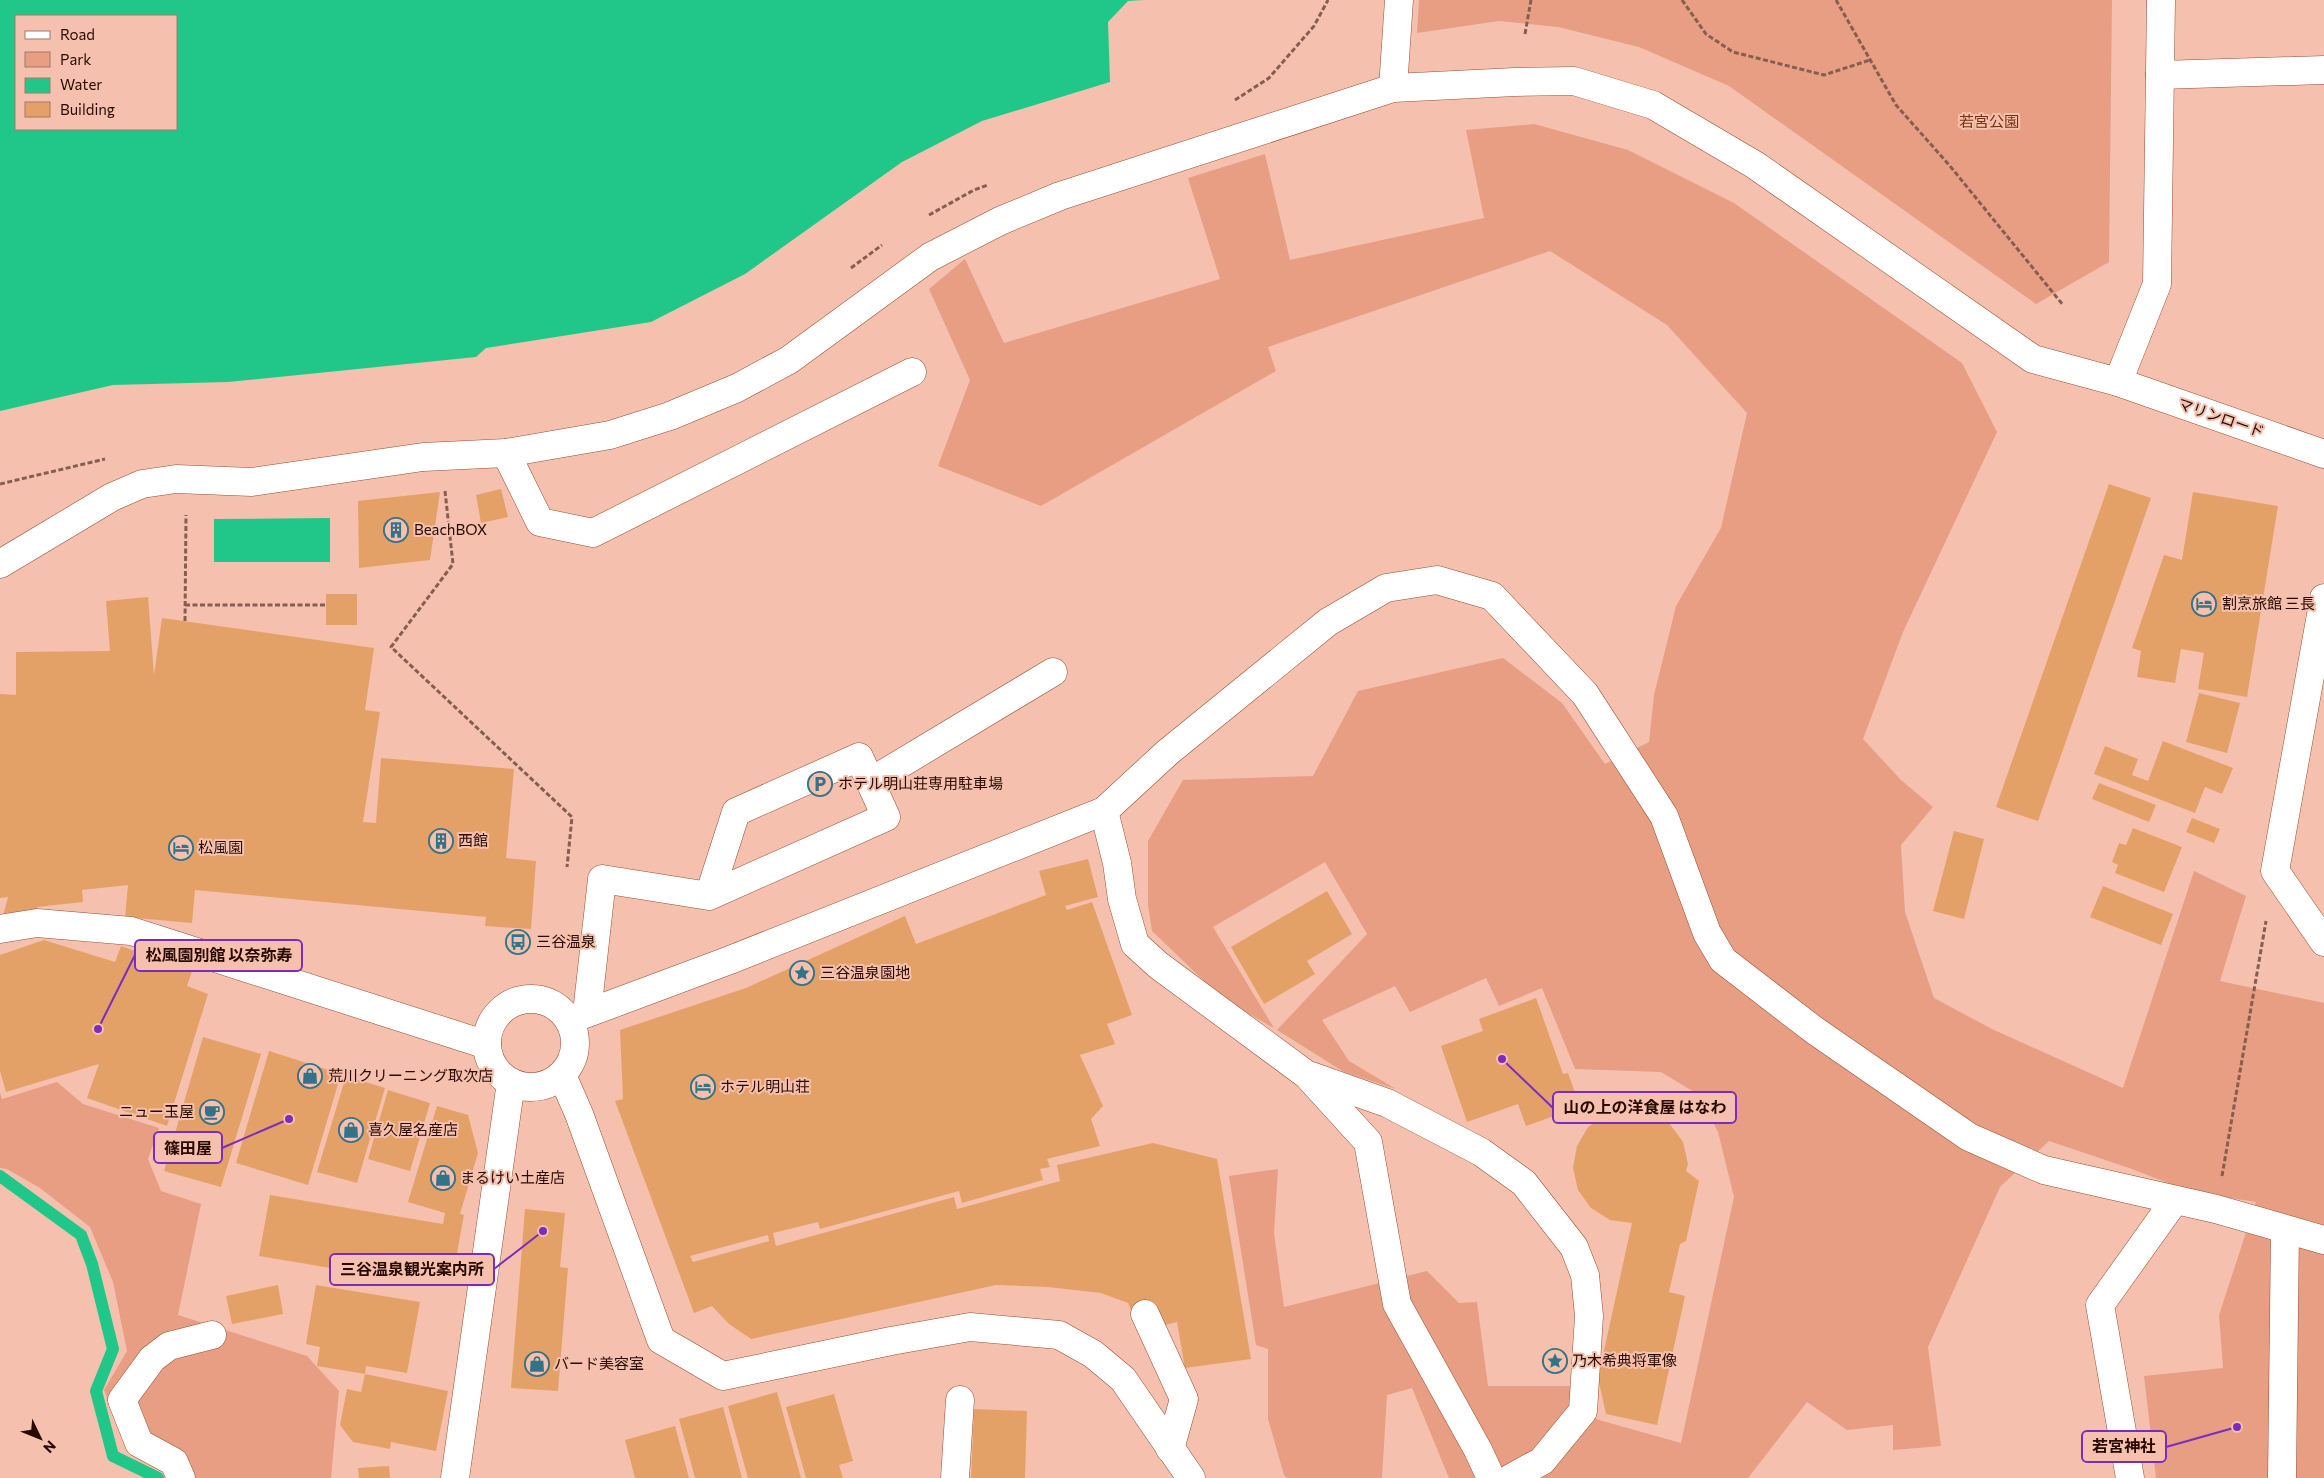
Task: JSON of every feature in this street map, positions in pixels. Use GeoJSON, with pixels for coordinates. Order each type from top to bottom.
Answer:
{"type":"FeatureCollection","features":[{"type":"Feature","properties":{"kind":"street"},"geometry":{"type":"LineString","coordinates":[[1393,88],[1399,0]]}},
{"type":"Feature","properties":{"kind":"street"},"geometry":{"type":"LineString","coordinates":[[2118,382],[2157,284],[2161,0]]}},
{"type":"Feature","properties":{"kind":"street"},"geometry":{"type":"LineString","coordinates":[[2160,74],[2324,70]]}},
{"type":"Feature","properties":{"kind":"street","name":"マリンロード"},"geometry":{"type":"LineString","coordinates":[[0,564],[112,497],[142,484],[187,480],[252,482],[442,456],[506,453],[610,435],[670,416],[737,388],[789,360],[930,257],[1000,221],[1060,196],[1393,88],[1515,82],[1574,81],[1653,104],[1756,165],[2034,359],[2118,382],[2324,454]]}},
{"type":"Feature","properties":{"kind":"street"},"geometry":{"type":"LineString","coordinates":[[506,453],[540,522],[593,533],[912,372]]}},
{"type":"Feature","properties":{"kind":"street"},"geometry":{"type":"LineString","coordinates":[[709,896],[736,812],[859,757],[886,817],[709,896],[602,879],[578,1017],[574,1034],[575,1049],[571,1063],[562,1075],[550,1083],[537,1087],[523,1086],[511,1082],[494,1066],[487,1045],[490,1030],[497,1016],[508,1006],[522,1000],[538,1000],[552,1004],[578,1017],[730,960],[1104,811],[1168,752],[1328,622],[1386,588],[1437,580],[1492,596],[1585,694],[1664,816],[1707,933],[1723,960],[1814,1030],[1970,1137],[2044,1170],[2216,1209],[2324,1240]]}},
{"type":"Feature","properties":{"kind":"street"},"geometry":{"type":"LineString","coordinates":[[2324,598],[2275,871],[2324,942]]}},
{"type":"Feature","properties":{"kind":"street"},"geometry":{"type":"LineString","coordinates":[[870,782],[1053,672]]}},
{"type":"Feature","properties":{"kind":"street"},"geometry":{"type":"LineString","coordinates":[[1104,811],[1117,863],[1122,899],[1135,944],[1158,965],[1307,1075],[1368,1142],[1398,1304],[1478,1450],[1491,1478]]}},
{"type":"Feature","properties":{"kind":"street"},"geometry":{"type":"LineString","coordinates":[[0,929],[38,923],[131,931],[487,1045]]}},
{"type":"Feature","properties":{"kind":"street"},"geometry":{"type":"LineString","coordinates":[[562,1075],[579,1114],[661,1340],[723,1376],[891,1340],[970,1327],[1059,1335],[1093,1354],[1123,1379],[1191,1478]]}},
{"type":"Feature","properties":{"kind":"street"},"geometry":{"type":"LineString","coordinates":[[1307,1075],[1387,1103],[1481,1152],[1524,1183],[1574,1247],[1585,1275],[1589,1316],[1583,1411],[1542,1461],[1511,1478]]}},
{"type":"Feature","properties":{"kind":"street"},"geometry":{"type":"LineString","coordinates":[[456,1478],[511,1082]]}},
{"type":"Feature","properties":{"kind":"street"},"geometry":{"type":"LineString","coordinates":[[2130,1478],[2100,1305],[2175,1200]]}},
{"type":"Feature","properties":{"kind":"street"},"geometry":{"type":"LineString","coordinates":[[2282,1478],[2285,1230]]}},
{"type":"Feature","properties":{"kind":"street"},"geometry":{"type":"LineString","coordinates":[[1145,1314],[1184,1399],[1170,1449]]}},
{"type":"Feature","properties":{"kind":"street"},"geometry":{"type":"LineString","coordinates":[[177,1470],[139,1443],[122,1400],[152,1359],[169,1346],[212,1335]]}},
{"type":"Feature","properties":{"kind":"street"},"geometry":{"type":"LineString","coordinates":[[955,1478],[960,1400]]}},
{"type":"Feature","properties":{"kind":"path"},"geometry":{"type":"LineString","coordinates":[[1232,102],[1269,78],[1314,26],[1328,0]]}},
{"type":"Feature","properties":{"kind":"path"},"geometry":{"type":"LineString","coordinates":[[1525,34],[1531,0]]}},
{"type":"Feature","properties":{"kind":"path"},"geometry":{"type":"LineString","coordinates":[[1682,0],[1706,34],[1733,52],[1824,76],[1870,60]]}},
{"type":"Feature","properties":{"kind":"path"},"geometry":{"type":"LineString","coordinates":[[1836,0],[1896,105],[1950,166],[2063,305]]}},
{"type":"Feature","properties":{"kind":"path"},"geometry":{"type":"LineString","coordinates":[[926,216],[974,190],[991,184]]}},
{"type":"Feature","properties":{"kind":"path"},"geometry":{"type":"LineString","coordinates":[[846,272],[889,240]]}},
{"type":"Feature","properties":{"kind":"path"},"geometry":{"type":"LineString","coordinates":[[442,456],[452,564],[390,647],[572,816],[566,876]]}},
{"type":"Feature","properties":{"kind":"path"},"geometry":{"type":"LineString","coordinates":[[0,484],[114,457]]}},
{"type":"Feature","properties":{"kind":"path"},"geometry":{"type":"LineString","coordinates":[[185,621],[187,480]]}},
{"type":"Feature","properties":{"kind":"path"},"geometry":{"type":"LineString","coordinates":[[185,605],[326,605]]}},
{"type":"Feature","properties":{"kind":"path"},"geometry":{"type":"LineString","coordinates":[[2216,1209],[2275,871]]}},
{"type":"Feature","properties":{"kind":"green space","name":"若宮公園"},"geometry":{"type":"Polygon","coordinates":[[[1419,0],[2112,0],[2109,262],[2036,304],[1729,86],[1639,47],[1558,27],[1499,21],[1417,33],[1419,0]]]}},
{"type":"Feature","properties":{"kind":"green space"},"geometry":{"type":"Polygon","coordinates":[[[1534,124],[1628,150],[1734,203],[1962,363],[1997,432],[1903,632],[1863,739],[1901,780],[1933,807],[1901,845],[1905,912],[1934,998],[1992,1029],[2123,1088],[2194,871],[2246,896],[2220,981],[2324,1003],[2324,1478],[2156,1478],[2144,1376],[2223,1368],[2219,1315],[2256,1202],[2191,1192],[2132,1169],[2049,1141],[2000,1187],[1928,1347],[1941,1446],[1893,1450],[1893,1425],[1847,1430],[1807,1402],[1748,1478],[1449,1478],[1412,1388],[1387,1395],[1382,1478],[1287,1478],[1284,1475],[1268,1419],[1268,1349],[1256,1345],[1229,1176],[1278,1169],[1274,1233],[1284,1307],[1427,1271],[1459,1303],[1477,1302],[1488,1386],[1571,1386],[1569,1406],[1599,1420],[1681,1443],[1734,1197],[1718,1132],[1699,1095],[1661,1072],[1575,1069],[1542,988],[1499,1006],[1486,978],[1410,1012],[1395,986],[1322,1020],[1349,1061],[1396,1089],[1344,1072],[1277,1030],[1367,934],[1325,862],[1213,927],[1274,1028],[1224,1000],[1152,931],[1148,905],[1148,841],[1183,780],[1313,776],[1358,691],[1503,658],[1562,703],[1605,764],[1649,742],[1654,695],[1676,606],[1721,528],[1747,413],[1667,325],[1550,251],[1268,347],[1276,371],[1041,506],[938,466],[970,380],[929,289],[965,259],[1004,343],[1220,279],[1188,178],[1265,154],[1290,260],[1484,218],[1466,130],[1534,124]]]}},
{"type":"Feature","properties":{"kind":"green space"},"geometry":{"type":"Polygon","coordinates":[[[57,1082],[83,1104],[159,1128],[148,1159],[161,1191],[201,1204],[178,1315],[307,1356],[339,1391],[331,1478],[187,1478],[145,1459],[124,1443],[104,1390],[127,1351],[113,1282],[90,1227],[40,1188],[7,1169],[0,1168],[0,1093],[2,1099],[57,1082]]]}},
{"type":"Feature","properties":{"kind":"water"},"geometry":{"type":"Polygon","coordinates":[[[0,0],[1144,0],[1128,1],[1108,22],[1110,82],[982,121],[902,162],[745,274],[651,322],[486,348],[476,357],[228,382],[113,385],[0,411],[0,0]]]}},
{"type":"Feature","properties":{"kind":"water"},"geometry":{"type":"Polygon","coordinates":[[[330,518],[330,562],[214,562],[214,519],[330,518]]]}},
{"type":"Feature","properties":{"kind":"building"},"geometry":{"type":"Polygon","coordinates":[[[2109,484],[2151,498],[2038,821],[1996,807],[2109,484]]]}},
{"type":"Feature","properties":{"kind":"building"},"geometry":{"type":"Polygon","coordinates":[[[501,489],[508,517],[481,523],[476,495],[501,489]]]}},
{"type":"Feature","properties":{"kind":"building","name":"BeachBOX"},"geometry":{"type":"Polygon","coordinates":[[[440,492],[430,560],[359,568],[358,501],[440,492]]]}},
{"type":"Feature","properties":{"kind":"building","name":"割烹旅館 三長"},"geometry":{"type":"Polygon","coordinates":[[[2193,492],[2278,506],[2247,697],[2198,689],[2204,653],[2181,649],[2175,683],[2137,677],[2141,651],[2132,648],[2164,555],[2182,560],[2193,492]]]}},
{"type":"Feature","properties":{"kind":"building"},"geometry":{"type":"Polygon","coordinates":[[[326,594],[357,594],[357,625],[326,625],[326,594]]]}},
{"type":"Feature","properties":{"kind":"building"},"geometry":{"type":"Polygon","coordinates":[[[148,597],[154,675],[162,618],[374,648],[365,710],[380,712],[363,822],[376,823],[381,758],[514,769],[506,858],[536,861],[531,929],[485,926],[486,917],[195,890],[192,923],[125,917],[128,885],[82,890],[83,902],[37,907],[37,913],[3,916],[8,897],[0,898],[0,694],[16,695],[16,652],[110,651],[106,601],[148,597]]]}},
{"type":"Feature","properties":{"kind":"building"},"geometry":{"type":"Polygon","coordinates":[[[2199,693],[2240,703],[2227,753],[2186,742],[2199,693]]]}},
{"type":"Feature","properties":{"kind":"building"},"geometry":{"type":"Polygon","coordinates":[[[2163,741],[2233,768],[2222,794],[2205,787],[2195,813],[2094,774],[2105,746],[2138,759],[2132,775],[2148,781],[2163,741]]]}},
{"type":"Feature","properties":{"kind":"building"},"geometry":{"type":"Polygon","coordinates":[[[2099,783],[2156,805],[2149,822],[2092,799],[2099,783]]]}},
{"type":"Feature","properties":{"kind":"building"},"geometry":{"type":"Polygon","coordinates":[[[2192,818],[2220,829],[2214,843],[2186,832],[2192,818]]]}},
{"type":"Feature","properties":{"kind":"building"},"geometry":{"type":"Polygon","coordinates":[[[2133,828],[2182,847],[2164,892],[2115,873],[2118,865],[2112,862],[2119,843],[2126,845],[2133,828]]]}},
{"type":"Feature","properties":{"kind":"building"},"geometry":{"type":"Polygon","coordinates":[[[1954,831],[1984,839],[1964,919],[1933,911],[1954,831]]]}},
{"type":"Feature","properties":{"kind":"building"},"geometry":{"type":"Polygon","coordinates":[[[1088,859],[1098,897],[1065,906],[1067,910],[1092,902],[1132,1015],[1107,1024],[1115,1044],[1080,1055],[1103,1106],[1091,1119],[1100,1146],[1047,1159],[1050,1167],[1040,1169],[1043,1180],[962,1203],[959,1191],[820,1229],[818,1222],[773,1233],[776,1246],[954,1197],[957,1209],[1060,1181],[1057,1165],[1153,1143],[1217,1159],[1251,1359],[1185,1368],[1177,1322],[1165,1325],[1174,1403],[1128,1303],[1101,1293],[1048,1287],[996,1285],[751,1339],[729,1324],[712,1306],[694,1313],[615,1101],[623,1099],[620,1030],[746,988],[905,916],[916,944],[1046,895],[1039,871],[1088,859]],[[768,1235],[690,1256],[693,1262],[769,1241],[768,1235]]]}},
{"type":"Feature","properties":{"kind":"building"},"geometry":{"type":"Polygon","coordinates":[[[2103,886],[2173,914],[2161,945],[2090,917],[2103,886]]]}},
{"type":"Feature","properties":{"kind":"building"},"geometry":{"type":"Polygon","coordinates":[[[1327,891],[1352,934],[1307,961],[1315,974],[1264,1004],[1231,947],[1327,891]]]}},
{"type":"Feature","properties":{"kind":"building"},"geometry":{"type":"Polygon","coordinates":[[[44,940],[115,962],[121,946],[192,971],[187,986],[208,994],[167,1126],[87,1098],[99,1064],[6,1092],[0,1071],[0,955],[44,940]]]}},
{"type":"Feature","properties":{"kind":"building"},"geometry":{"type":"Polygon","coordinates":[[[1536,998],[1563,1074],[1568,1073],[1580,1107],[1526,1126],[1518,1104],[1467,1122],[1441,1046],[1483,1031],[1479,1019],[1536,998]]]}},
{"type":"Feature","properties":{"kind":"building","name":"ニュー玉屋"},"geometry":{"type":"Polygon","coordinates":[[[203,1037],[261,1054],[221,1187],[164,1171],[203,1037]]]}},
{"type":"Feature","properties":{"kind":"building"},"geometry":{"type":"Polygon","coordinates":[[[269,1051],[341,1074],[308,1185],[236,1163],[269,1051]]]}},
{"type":"Feature","properties":{"kind":"building","name":"喜久屋名産店"},"geometry":{"type":"Polygon","coordinates":[[[346,1076],[385,1088],[357,1183],[317,1172],[346,1076]]]}},
{"type":"Feature","properties":{"kind":"building"},"geometry":{"type":"Polygon","coordinates":[[[388,1090],[430,1103],[410,1171],[368,1159],[388,1090]]]}},
{"type":"Feature","properties":{"kind":"building"},"geometry":{"type":"Polygon","coordinates":[[[437,1106],[468,1115],[478,1153],[460,1214],[464,1215],[455,1264],[437,1261],[432,1285],[259,1256],[270,1195],[443,1224],[445,1213],[408,1202],[437,1106]]]}},
{"type":"Feature","properties":{"kind":"building"},"geometry":{"type":"Polygon","coordinates":[[[1628,1108],[1651,1112],[1669,1123],[1683,1142],[1688,1164],[1686,1171],[1699,1181],[1686,1241],[1680,1244],[1669,1292],[1685,1296],[1657,1425],[1606,1414],[1598,1378],[1632,1223],[1610,1220],[1591,1208],[1578,1190],[1573,1168],[1577,1146],[1588,1127],[1607,1114],[1628,1108]]]}},
{"type":"Feature","properties":{"kind":"building"},"geometry":{"type":"Polygon","coordinates":[[[525,1209],[565,1213],[560,1267],[568,1268],[558,1391],[511,1388],[525,1209]]]}},
{"type":"Feature","properties":{"kind":"building"},"geometry":{"type":"Polygon","coordinates":[[[278,1285],[283,1314],[232,1324],[226,1296],[278,1285]]]}},
{"type":"Feature","properties":{"kind":"building"},"geometry":{"type":"Polygon","coordinates":[[[316,1285],[420,1302],[407,1373],[366,1366],[365,1374],[317,1366],[320,1347],[306,1344],[316,1285]]]}},
{"type":"Feature","properties":{"kind":"building"},"geometry":{"type":"Polygon","coordinates":[[[365,1374],[448,1391],[436,1451],[391,1442],[390,1449],[353,1442],[340,1425],[347,1389],[361,1392],[365,1374]]]}},
{"type":"Feature","properties":{"kind":"building"},"geometry":{"type":"Polygon","coordinates":[[[777,1392],[801,1478],[748,1478],[728,1406],[777,1392]]]}},
{"type":"Feature","properties":{"kind":"building"},"geometry":{"type":"Polygon","coordinates":[[[834,1394],[853,1461],[839,1465],[843,1478],[806,1478],[786,1407],[834,1394]]]}},
{"type":"Feature","properties":{"kind":"building"},"geometry":{"type":"Polygon","coordinates":[[[723,1407],[742,1478],[695,1478],[679,1419],[723,1407]]]}},
{"type":"Feature","properties":{"kind":"building"},"geometry":{"type":"Polygon","coordinates":[[[974,1409],[1027,1411],[1025,1478],[971,1478],[974,1409]]]}},
{"type":"Feature","properties":{"kind":"building"},"geometry":{"type":"Polygon","coordinates":[[[675,1426],[689,1478],[635,1478],[625,1440],[675,1426]]]}},
{"type":"Feature","properties":{"kind":"building"},"geometry":{"type":"Polygon","coordinates":[[[389,1466],[390,1478],[359,1478],[358,1468],[389,1466]]]}},
{"type":"Feature","properties":{"kind":"waterway"},"geometry":{"type":"LineString","coordinates":[[0,1176],[81,1235],[92,1264],[113,1349],[96,1391],[113,1456],[158,1478]]}},
{"type":"Feature","properties":{"kind":"place","name":"BeachBOX"},"geometry":{"type":"Point","coordinates":[396,530]}},
{"type":"Feature","properties":{"kind":"place","name":"割烹旅館 三長"},"geometry":{"type":"Point","coordinates":[2204,604]}},
{"type":"Feature","properties":{"kind":"place","name":"ホテル明山荘専用駐車場"},"geometry":{"type":"Point","coordinates":[820,784]}},
{"type":"Feature","properties":{"kind":"place","name":"西館"},"geometry":{"type":"Point","coordinates":[441,841]}},
{"type":"Feature","properties":{"kind":"place","name":"松風園"},"geometry":{"type":"Point","coordinates":[181,848]}},
{"type":"Feature","properties":{"kind":"place","name":"三谷温泉"},"geometry":{"type":"Point","coordinates":[518,942]}},
{"type":"Feature","properties":{"kind":"place","name":"三谷温泉園地"},"geometry":{"type":"Point","coordinates":[802,973]}},
{"type":"Feature","properties":{"kind":"place","name":"松風園別館 以奈弥寿"},"geometry":{"type":"Point","coordinates":[98,1029]}},
{"type":"Feature","properties":{"kind":"place","name":"山の上の洋食屋 はなわ"},"geometry":{"type":"Point","coordinates":[1502,1059]}},
{"type":"Feature","properties":{"kind":"place","name":"荒川クリーニング取次店"},"geometry":{"type":"Point","coordinates":[310,1076]}},
{"type":"Feature","properties":{"kind":"place","name":"ホテル明山荘"},"geometry":{"type":"Point","coordinates":[703,1087]}},
{"type":"Feature","properties":{"kind":"place","name":"ニュー玉屋"},"geometry":{"type":"Point","coordinates":[212,1112]}},
{"type":"Feature","properties":{"kind":"place","name":"篠田屋"},"geometry":{"type":"Point","coordinates":[289,1119]}},
{"type":"Feature","properties":{"kind":"place","name":"喜久屋名産店"},"geometry":{"type":"Point","coordinates":[351,1130]}},
{"type":"Feature","properties":{"kind":"place","name":"まるけい土産店"},"geometry":{"type":"Point","coordinates":[443,1178]}},
{"type":"Feature","properties":{"kind":"place","name":"三谷温泉観光案内所"},"geometry":{"type":"Point","coordinates":[543,1231]}},
{"type":"Feature","properties":{"kind":"place","name":"乃木希典将軍像"},"geometry":{"type":"Point","coordinates":[1555,1361]}},
{"type":"Feature","properties":{"kind":"place","name":"バード美容室"},"geometry":{"type":"Point","coordinates":[537,1364]}},
{"type":"Feature","properties":{"kind":"place","name":"若宮神社"},"geometry":{"type":"Point","coordinates":[2237,1427]}}]}
